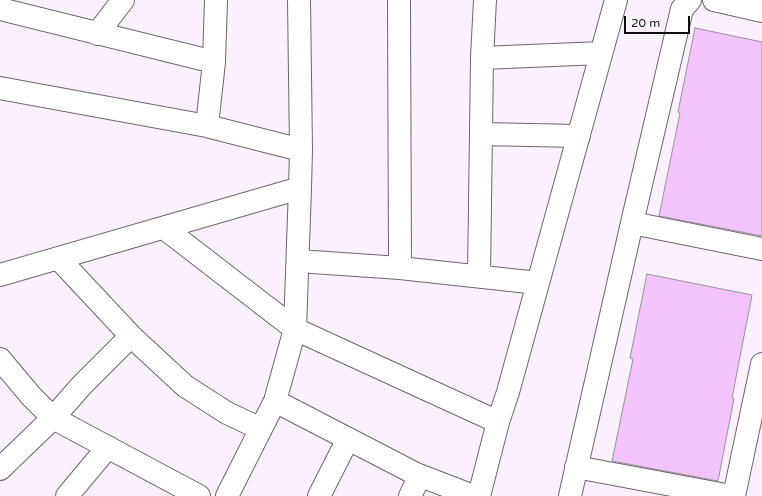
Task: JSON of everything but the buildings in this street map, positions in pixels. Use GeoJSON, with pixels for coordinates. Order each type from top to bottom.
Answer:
{"type":"FeatureCollection","features":[{"type":"Feature","properties":{"kind":"street"},"geometry":{"type":"LineString","coordinates":[[97,34],[123,0]]}},
{"type":"Feature","properties":{"kind":"street"},"geometry":{"type":"LineString","coordinates":[[207,126],[214,62],[216,0]]}},
{"type":"Feature","properties":{"kind":"street"},"geometry":{"type":"LineString","coordinates":[[227,496],[275,401],[295,329],[301,150],[299,0]]}},
{"type":"Feature","properties":{"kind":"street"},"geometry":{"type":"LineString","coordinates":[[399,0],[400,268]]}},
{"type":"Feature","properties":{"kind":"street"},"geometry":{"type":"LineString","coordinates":[[479,276],[482,58],[485,0]]}},
{"type":"Feature","properties":{"kind":"street"},"geometry":{"type":"LineString","coordinates":[[480,496],[498,422],[510,385],[616,0]]}},
{"type":"Feature","properties":{"kind":"street"},"geometry":{"type":"LineString","coordinates":[[570,496],[682,9],[690,0]]}},
{"type":"Feature","properties":{"kind":"street"},"geometry":{"type":"LineString","coordinates":[[714,0],[762,11]]}},
{"type":"Feature","properties":{"kind":"street"},"geometry":{"type":"LineString","coordinates":[[0,9],[214,62]]}},
{"type":"Feature","properties":{"kind":"street"},"geometry":{"type":"LineString","coordinates":[[482,58],[602,53]]}},
{"type":"Feature","properties":{"kind":"street"},"geometry":{"type":"LineString","coordinates":[[0,88],[207,126],[301,150]]}},
{"type":"Feature","properties":{"kind":"street"},"geometry":{"type":"LineString","coordinates":[[481,134],[579,136]]}},
{"type":"Feature","properties":{"kind":"street"},"geometry":{"type":"LineString","coordinates":[[0,275],[300,188]]}},
{"type":"Feature","properties":{"kind":"street"},"geometry":{"type":"LineString","coordinates":[[632,223],[762,249]]}},
{"type":"Feature","properties":{"kind":"street"},"geometry":{"type":"LineString","coordinates":[[164,228],[295,329],[498,422]]}},
{"type":"Feature","properties":{"kind":"street"},"geometry":{"type":"LineString","coordinates":[[59,259],[131,336],[185,386],[227,413],[261,429]]}},
{"type":"Feature","properties":{"kind":"street"},"geometry":{"type":"LineString","coordinates":[[298,260],[400,268],[538,283]]}},
{"type":"Feature","properties":{"kind":"street"},"geometry":{"type":"LineString","coordinates":[[0,469],[53,418],[82,385],[131,336]]}},
{"type":"Feature","properties":{"kind":"street"},"geometry":{"type":"LineString","coordinates":[[0,359],[31,396],[53,418],[199,496]]}},
{"type":"Feature","properties":{"kind":"street"},"geometry":{"type":"LineString","coordinates":[[576,466],[732,496],[762,364]]}},
{"type":"Feature","properties":{"kind":"street"},"geometry":{"type":"LineString","coordinates":[[275,401],[420,476],[473,496]]}},
{"type":"Feature","properties":{"kind":"street"},"geometry":{"type":"LineString","coordinates":[[319,496],[348,439]]}},
{"type":"Feature","properties":{"kind":"street"},"geometry":{"type":"LineString","coordinates":[[67,496],[108,447]]}},
{"type":"Feature","properties":{"kind":"street"},"geometry":{"type":"LineString","coordinates":[[410,496],[420,476]]}}]}
